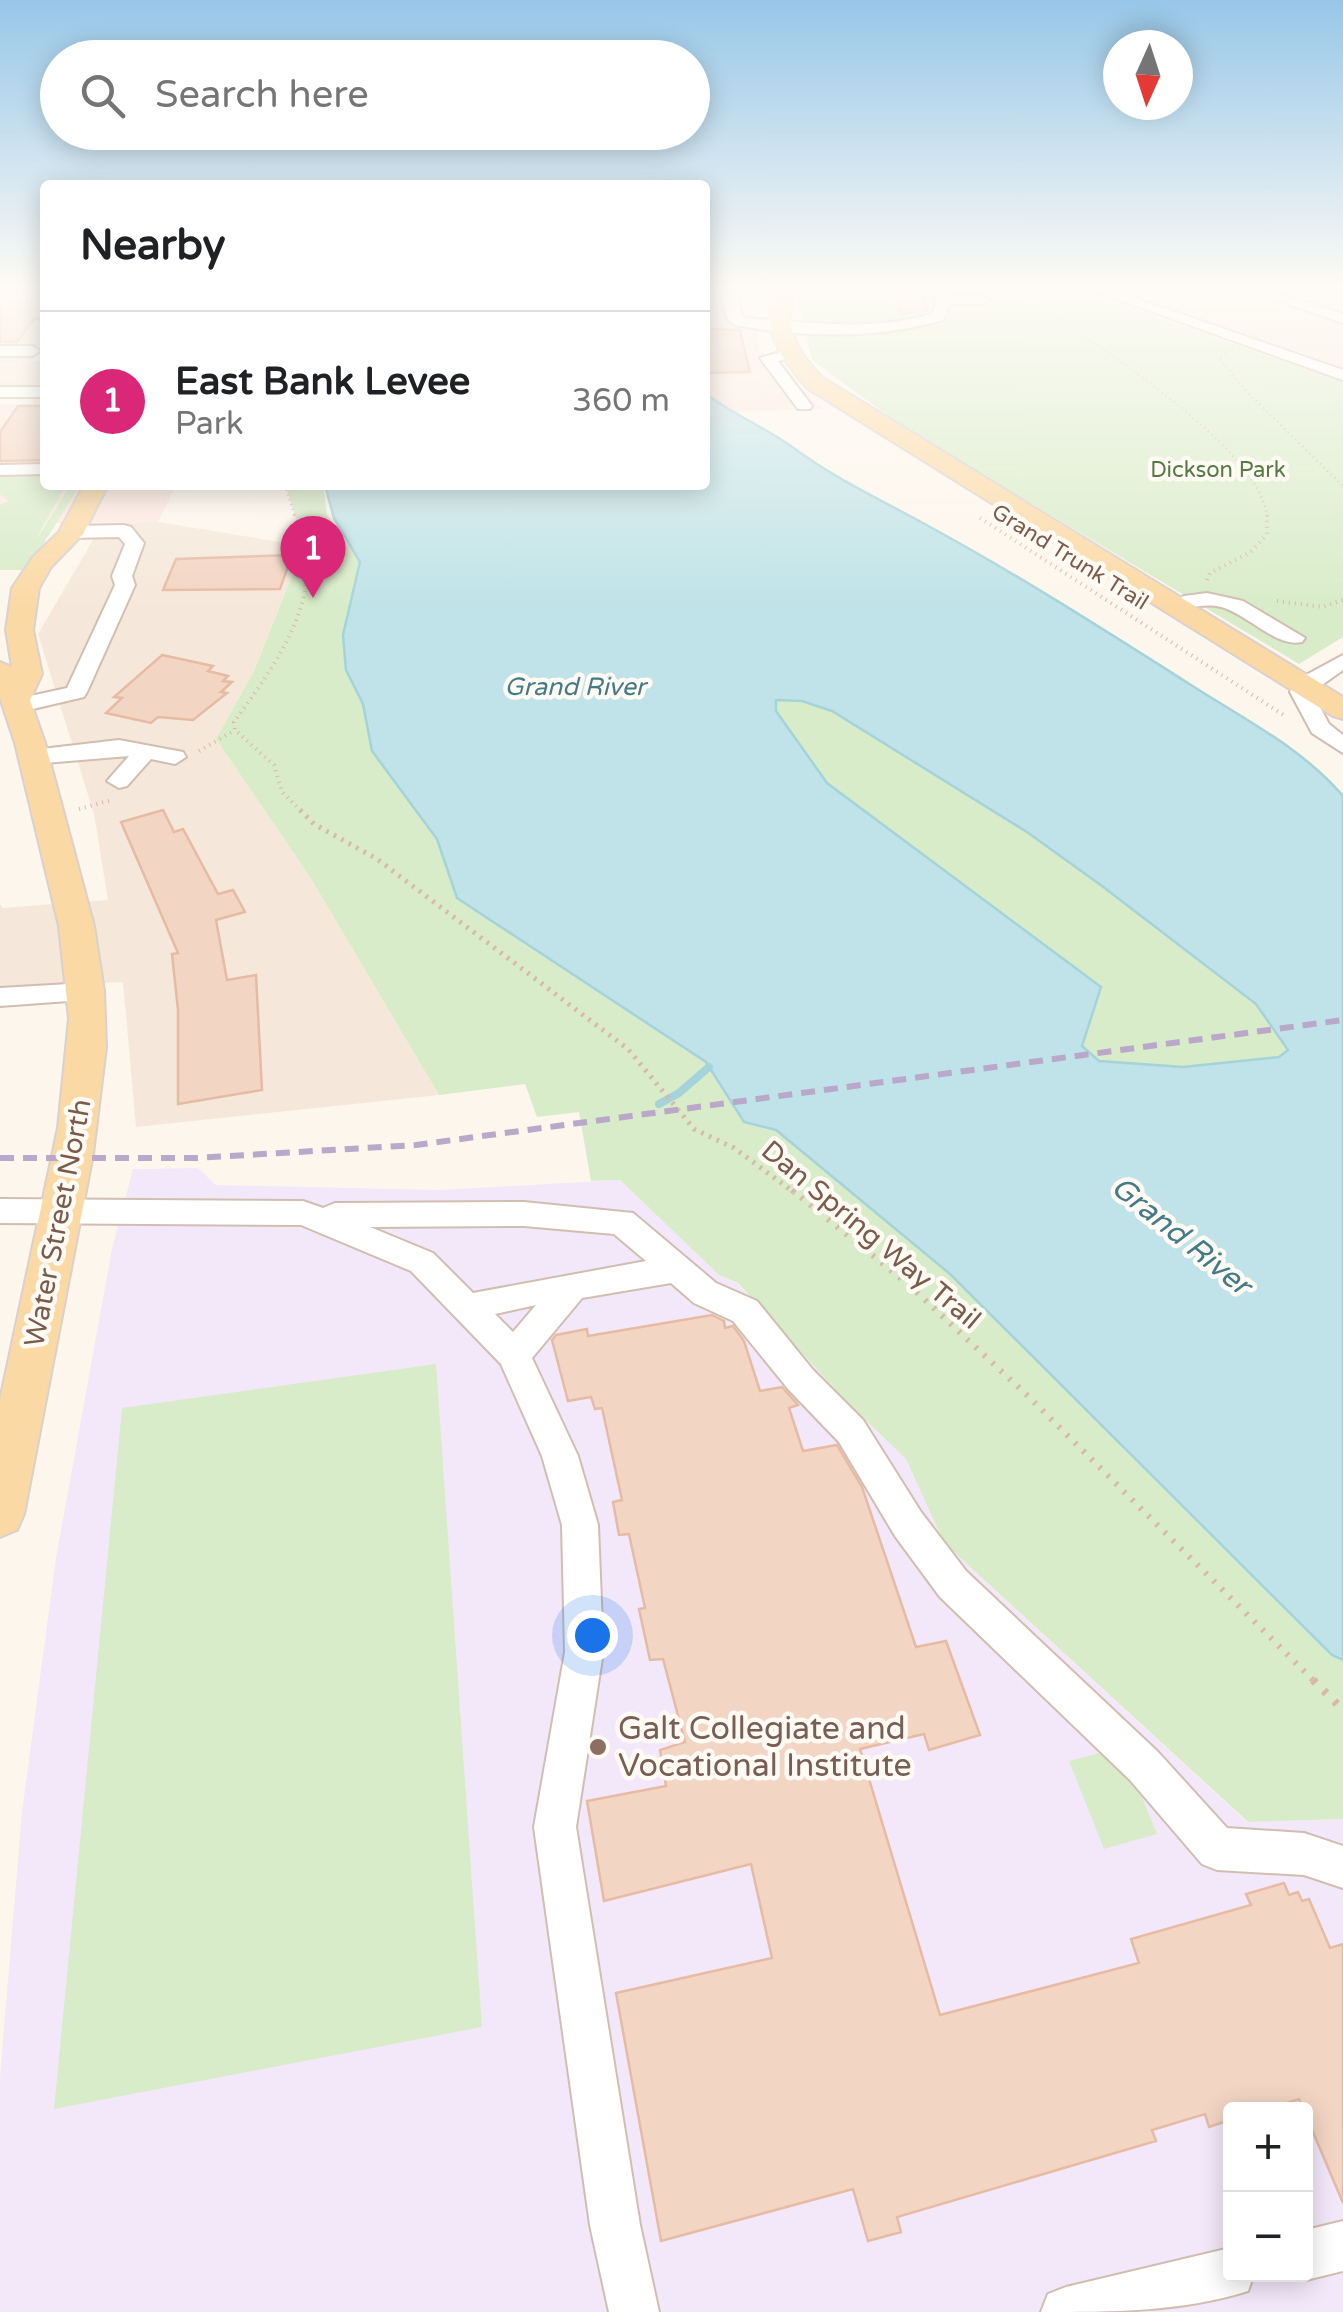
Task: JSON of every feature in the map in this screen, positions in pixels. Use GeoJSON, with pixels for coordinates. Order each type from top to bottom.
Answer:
{"type":"FeatureCollection","features":[{"type":"Feature","properties":{"kind":"main road"},"geometry":{"type":"LineString","coordinates":[[833,395],[1343,710]]}},
{"type":"Feature","properties":{"kind":"main road","name":"Water Street North"},"geometry":{"type":"LineString","coordinates":[[0,1514],[15,1426],[58,1248],[84,1107],[86,992],[75,914],[19,702],[28,674],[17,613],[36,572],[71,532],[93,490]]}},
{"type":"Feature","properties":{"kind":"main road"},"geometry":{"type":"LineString","coordinates":[[0,670],[19,702]]}},
{"type":"Feature","properties":{"kind":"street"},"geometry":{"type":"LineString","coordinates":[[795,395],[804,406]]}},
{"type":"Feature","properties":{"kind":"street"},"geometry":{"type":"LineString","coordinates":[[0,470],[40,469]]}},
{"type":"Feature","properties":{"kind":"street"},"geometry":{"type":"LineString","coordinates":[[19,702],[76,692],[125,586],[122,576],[135,543],[124,530],[71,532]]}},
{"type":"Feature","properties":{"kind":"street"},"geometry":{"type":"LineString","coordinates":[[1173,606],[1198,596],[1224,600],[1295,638]]}},
{"type":"Feature","properties":{"kind":"street"},"geometry":{"type":"LineString","coordinates":[[1343,662],[1303,686],[1307,706],[1320,728],[1343,746]]}},
{"type":"Feature","properties":{"kind":"street"},"geometry":{"type":"LineString","coordinates":[[33,756],[120,747],[175,757]]}},
{"type":"Feature","properties":{"kind":"street"},"geometry":{"type":"LineString","coordinates":[[119,780],[146,752]]}},
{"type":"Feature","properties":{"kind":"street"},"geometry":{"type":"LineString","coordinates":[[0,997],[86,992]]}},
{"type":"Feature","properties":{"kind":"street"},"geometry":{"type":"LineString","coordinates":[[0,1211],[303,1213],[359,1217],[524,1214],[622,1222],[704,1292],[745,1311],[800,1380],[851,1431],[908,1524],[953,1584],[1144,1766],[1217,1849],[1304,1854],[1343,1867]]}},
{"type":"Feature","properties":{"kind":"street"},"geometry":{"type":"LineString","coordinates":[[303,1213],[422,1262],[514,1355],[560,1456],[580,1525],[584,1652],[556,1827],[615,2225],[634,2312]]}},
{"type":"Feature","properties":{"kind":"street"},"geometry":{"type":"LineString","coordinates":[[467,1308],[523,1294],[676,1268]]}},
{"type":"Feature","properties":{"kind":"street"},"geometry":{"type":"LineString","coordinates":[[514,1355],[571,1288]]}},
{"type":"Feature","properties":{"kind":"street"},"geometry":{"type":"LineString","coordinates":[[1313,2252],[1343,2246]]}},
{"type":"Feature","properties":{"kind":"street"},"geometry":{"type":"LineString","coordinates":[[1066,2312],[1223,2274]]}},
{"type":"Feature","properties":{"kind":"path"},"geometry":{"type":"LineString","coordinates":[[1161,395],[1210,431],[1247,473],[1266,506],[1267,534],[1251,552],[1210,574],[1198,596]]}},
{"type":"Feature","properties":{"kind":"path"},"geometry":{"type":"LineString","coordinates":[[1250,395],[1343,486]]}},
{"type":"Feature","properties":{"kind":"path","name":"Dan Spring Way Trail"},"geometry":{"type":"LineString","coordinates":[[286,490],[307,565],[306,586],[276,658],[234,722],[234,730],[274,765],[282,792],[314,824],[376,859],[628,1049],[694,1129],[734,1148],[781,1182],[909,1285],[1029,1397],[1343,1710]]}},
{"type":"Feature","properties":{"kind":"path","name":"Grand Trunk Trail"},"geometry":{"type":"LineString","coordinates":[[970,512],[1154,628],[1274,712],[1320,728]]}},
{"type":"Feature","properties":{"kind":"path"},"geometry":{"type":"LineString","coordinates":[[1210,574],[1224,581]]}},
{"type":"Feature","properties":{"kind":"path"},"geometry":{"type":"LineString","coordinates":[[1266,597],[1323,607],[1343,600]]}},
{"type":"Feature","properties":{"kind":"shaded area"},"geometry":{"type":"Polygon","coordinates":[[[40,395],[40,490],[174,490],[158,522],[44,523],[35,541],[48,542],[0,570],[0,404],[31,404],[40,395]]]}},
{"type":"Feature","properties":{"kind":"shaded area"},"geometry":{"type":"Polygon","coordinates":[[[710,395],[808,395],[823,409],[729,412],[710,395]]]}},
{"type":"Feature","properties":{"kind":"shaded area"},"geometry":{"type":"Polygon","coordinates":[[[158,522],[304,546],[254,671],[216,739],[310,877],[439,1095],[136,1127],[123,982],[0,987],[0,904],[3,908],[108,900],[94,814],[38,634],[103,523],[158,522]]]}},
{"type":"Feature","properties":{"kind":"shaded area","name":"Galt Collegiate and Vocational Institute"},"geometry":{"type":"Polygon","coordinates":[[[198,1168],[216,1185],[439,1190],[620,1180],[719,1275],[737,1283],[843,1398],[906,1459],[944,1543],[1247,1822],[1343,1819],[1343,2312],[0,2312],[0,2077],[22,1812],[56,1558],[112,1249],[133,1169],[198,1168]]]}},
{"type":"Feature","properties":{"kind":"green space","name":"Dickson Park"},"geometry":{"type":"Polygon","coordinates":[[[860,395],[1343,395],[1343,637],[1299,664],[902,426],[860,395]]]}},
{"type":"Feature","properties":{"kind":"green space"},"geometry":{"type":"Polygon","coordinates":[[[0,473],[40,473],[40,490],[63,490],[35,541],[68,490],[77,490],[27,570],[0,570],[0,505],[9,501],[0,494],[0,473]]]}},
{"type":"Feature","properties":{"kind":"green space"},"geometry":{"type":"Polygon","coordinates":[[[287,490],[324,490],[327,515],[360,562],[343,635],[346,669],[363,704],[372,751],[437,840],[457,898],[706,1062],[744,1122],[776,1130],[950,1274],[1332,1655],[1343,1660],[1343,1819],[1248,1822],[944,1543],[906,1459],[843,1398],[738,1283],[719,1275],[620,1180],[591,1181],[579,1112],[537,1117],[525,1084],[439,1095],[310,877],[216,739],[254,671],[304,546],[287,490]]]}},
{"type":"Feature","properties":{"kind":"green space"},"geometry":{"type":"Polygon","coordinates":[[[776,700],[802,701],[832,711],[1027,832],[1256,1004],[1289,1050],[1279,1057],[1183,1067],[1099,1061],[1082,1046],[1101,987],[827,783],[776,711],[776,700]]]}},
{"type":"Feature","properties":{"kind":"green space"},"geometry":{"type":"Polygon","coordinates":[[[436,1364],[482,2027],[54,2109],[122,1408],[436,1364]]]}},
{"type":"Feature","properties":{"kind":"green space"},"geometry":{"type":"Polygon","coordinates":[[[1108,1751],[1132,1773],[1157,1834],[1104,1849],[1069,1761],[1108,1751]]]}},
{"type":"Feature","properties":{"kind":"water","name":"Grand River"},"geometry":{"type":"Polygon","coordinates":[[[710,396],[844,481],[965,546],[1252,722],[1309,763],[1343,796],[1343,1660],[1332,1655],[950,1274],[776,1130],[744,1122],[706,1062],[457,898],[437,839],[372,751],[363,704],[346,670],[343,635],[360,562],[334,518],[326,490],[710,490],[710,396]],[[776,700],[776,711],[827,783],[1101,987],[1082,1046],[1099,1061],[1183,1067],[1279,1057],[1288,1050],[1256,1004],[1102,886],[1027,832],[832,711],[802,701],[776,700]]]}},
{"type":"Feature","properties":{"kind":"building"},"geometry":{"type":"Polygon","coordinates":[[[18,406],[40,406],[40,460],[0,461],[0,432],[18,406]]]}},
{"type":"Feature","properties":{"kind":"building"},"geometry":{"type":"Polygon","coordinates":[[[292,555],[280,589],[163,590],[176,559],[292,555]]]}},
{"type":"Feature","properties":{"kind":"building"},"geometry":{"type":"Polygon","coordinates":[[[162,655],[213,666],[208,671],[228,676],[223,681],[232,682],[221,692],[227,693],[193,720],[158,717],[151,723],[106,713],[122,698],[114,697],[162,655]]]}},
{"type":"Feature","properties":{"kind":"building"},"geometry":{"type":"Polygon","coordinates":[[[163,810],[174,832],[183,829],[218,894],[233,890],[245,912],[216,920],[227,980],[256,975],[262,1090],[178,1104],[178,1010],[172,954],[178,953],[121,822],[163,810]]]}},
{"type":"Feature","properties":{"kind":"building"},"geometry":{"type":"Polygon","coordinates":[[[712,1315],[724,1321],[725,1328],[733,1326],[744,1341],[760,1391],[782,1387],[798,1405],[789,1408],[803,1451],[837,1445],[862,1487],[916,1647],[946,1641],[980,1735],[929,1750],[924,1734],[860,1749],[940,2015],[1139,1963],[1131,1939],[1251,1905],[1246,1894],[1284,1883],[1289,1895],[1298,1892],[1302,1901],[1309,1899],[1330,1948],[1343,1944],[1343,2203],[1313,2132],[1313,2102],[1223,2102],[1223,2122],[1209,2127],[1205,2114],[1152,2130],[1156,2141],[897,2217],[901,2232],[868,2241],[853,2189],[661,2241],[616,1993],[772,1958],[751,1864],[604,1901],[587,1801],[666,1786],[660,1750],[685,1742],[663,1659],[650,1660],[639,1609],[645,1608],[629,1534],[619,1535],[613,1502],[622,1500],[602,1408],[595,1409],[591,1397],[568,1401],[552,1340],[556,1335],[587,1329],[588,1336],[712,1315]]]}},
{"type":"Feature","properties":{"kind":"waterway"},"geometry":{"type":"LineString","coordinates":[[659,1104],[679,1093],[709,1067]]}},
{"type":"Feature","properties":{"kind":"railway"},"geometry":{"type":"LineString","coordinates":[[0,1158],[196,1158],[416,1145],[1343,1020]]}},
{"type":"Feature","properties":{"kind":"place","name":"East Bank Levee"},"geometry":{"type":"Point","coordinates":[313,598]}},
{"type":"Feature","properties":{"kind":"place","name":"Galt Collegiate and Vocational Institute"},"geometry":{"type":"Point","coordinates":[598,1747]}}]}
